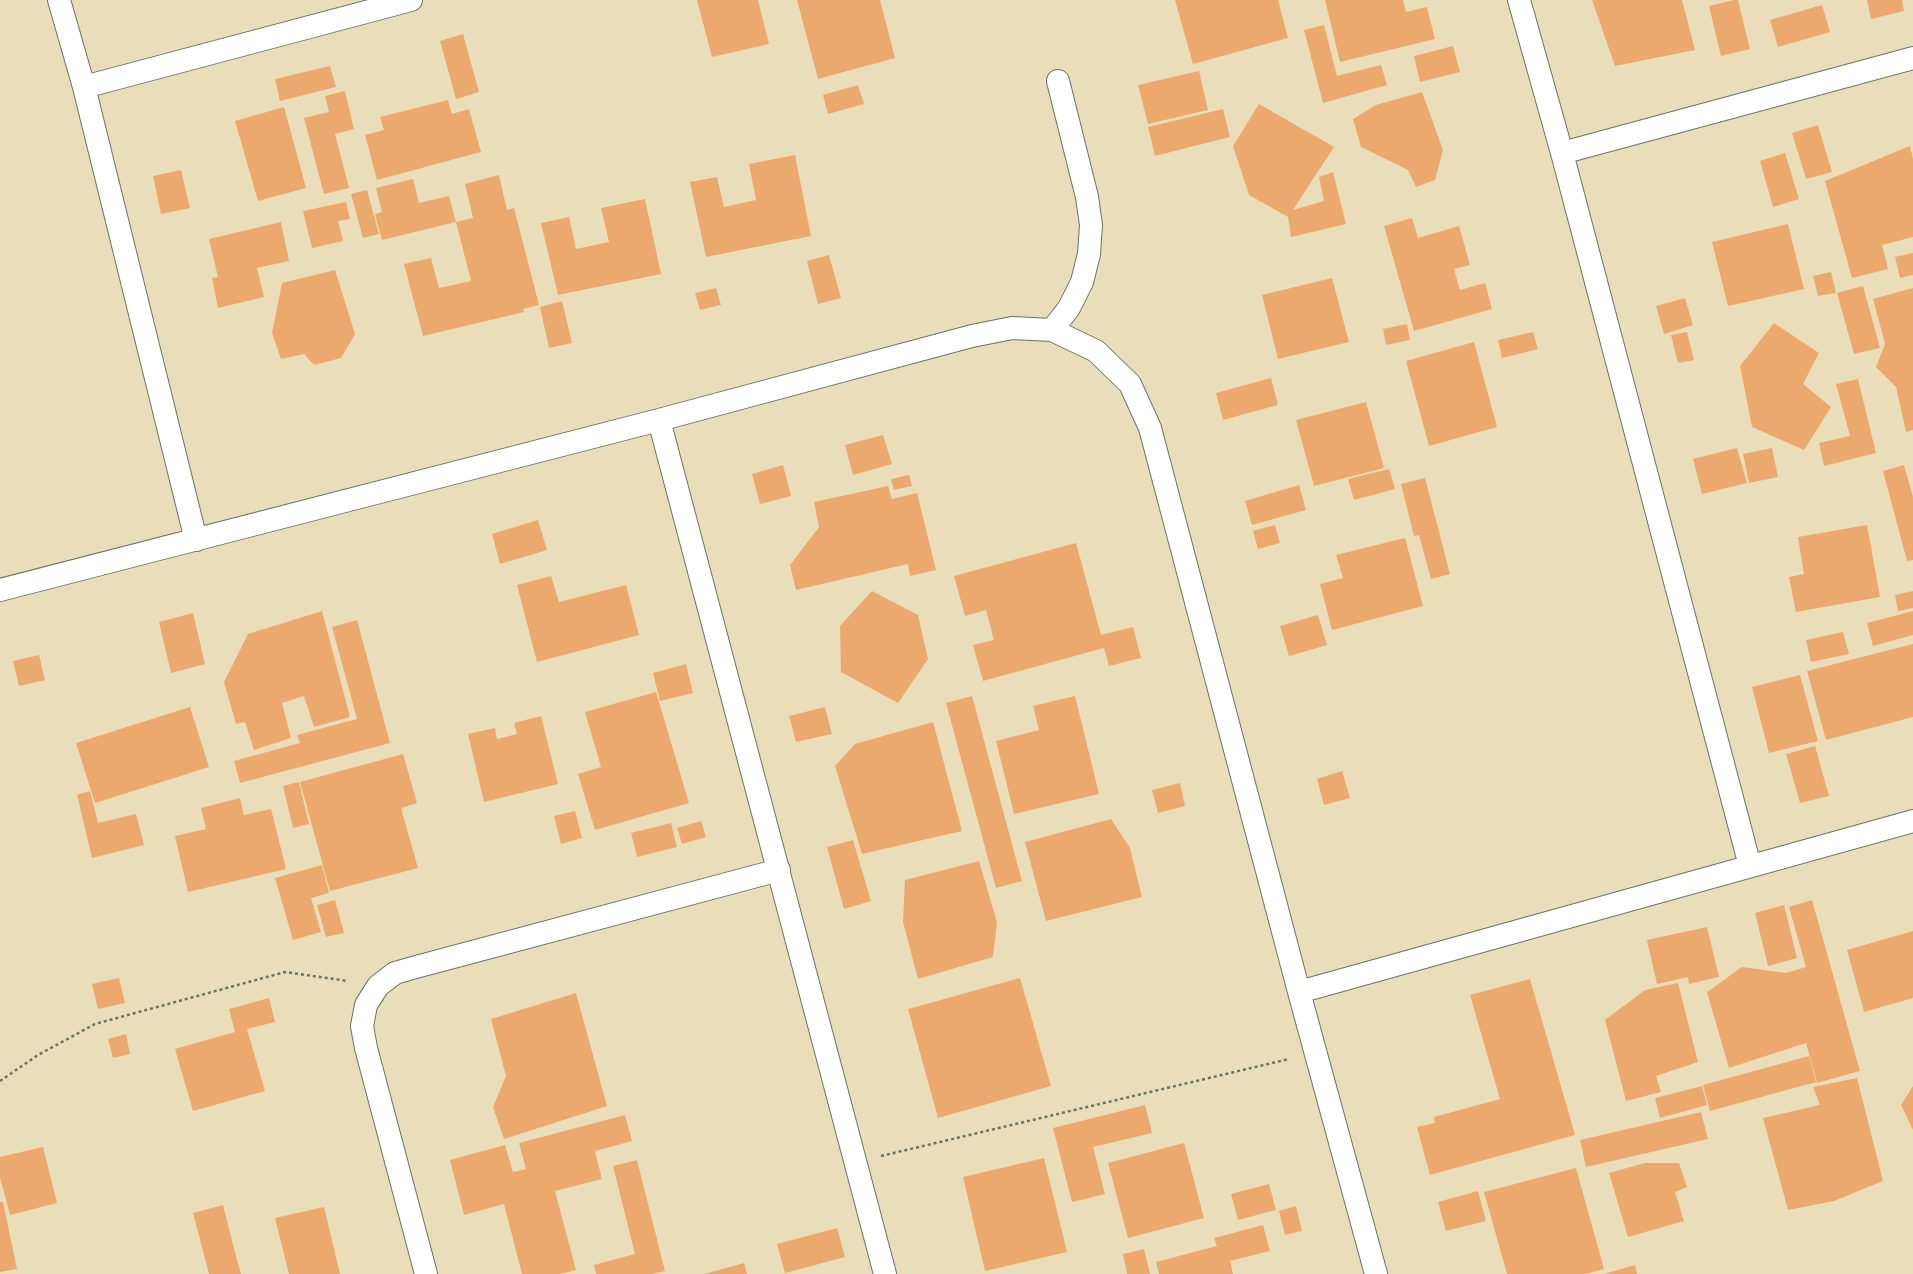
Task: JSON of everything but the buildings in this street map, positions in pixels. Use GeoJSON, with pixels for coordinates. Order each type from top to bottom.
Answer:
{"type":"FeatureCollection","features":[{"type":"Feature","properties":{"kind":"street"},"geometry":{"type":"LineString","coordinates":[[59,0],[84,87],[196,540]]}},
{"type":"Feature","properties":{"kind":"street"},"geometry":{"type":"LineString","coordinates":[[84,87],[411,0]]}},
{"type":"Feature","properties":{"kind":"street"},"geometry":{"type":"LineString","coordinates":[[1519,0],[1562,153],[1750,866]]}},
{"type":"Feature","properties":{"kind":"street"},"geometry":{"type":"LineString","coordinates":[[1562,153],[1913,58]]}},
{"type":"Feature","properties":{"kind":"street"},"geometry":{"type":"LineString","coordinates":[[1052,330],[1069,308],[1082,282],[1090,254],[1091,225],[1087,197],[1058,81]]}},
{"type":"Feature","properties":{"kind":"street"},"geometry":{"type":"LineString","coordinates":[[0,590],[659,420],[972,336],[1012,328],[1052,330],[1096,351],[1130,384],[1150,428],[1299,992],[1376,1274]]}},
{"type":"Feature","properties":{"kind":"street"},"geometry":{"type":"LineString","coordinates":[[659,420],[885,1274]]}},
{"type":"Feature","properties":{"kind":"street"},"geometry":{"type":"LineString","coordinates":[[1299,992],[1913,822]]}},
{"type":"Feature","properties":{"kind":"street"},"geometry":{"type":"LineString","coordinates":[[426,1274],[362,1026],[366,1005],[378,986],[396,973],[416,967],[779,870]]}},
{"type":"Feature","properties":{"kind":"path"},"geometry":{"type":"LineString","coordinates":[[0,1081],[38,1055],[95,1024],[285,972],[335,978],[378,986]]}},
{"type":"Feature","properties":{"kind":"path"},"geometry":{"type":"LineString","coordinates":[[855,1162],[1316,1052]]}}]}
